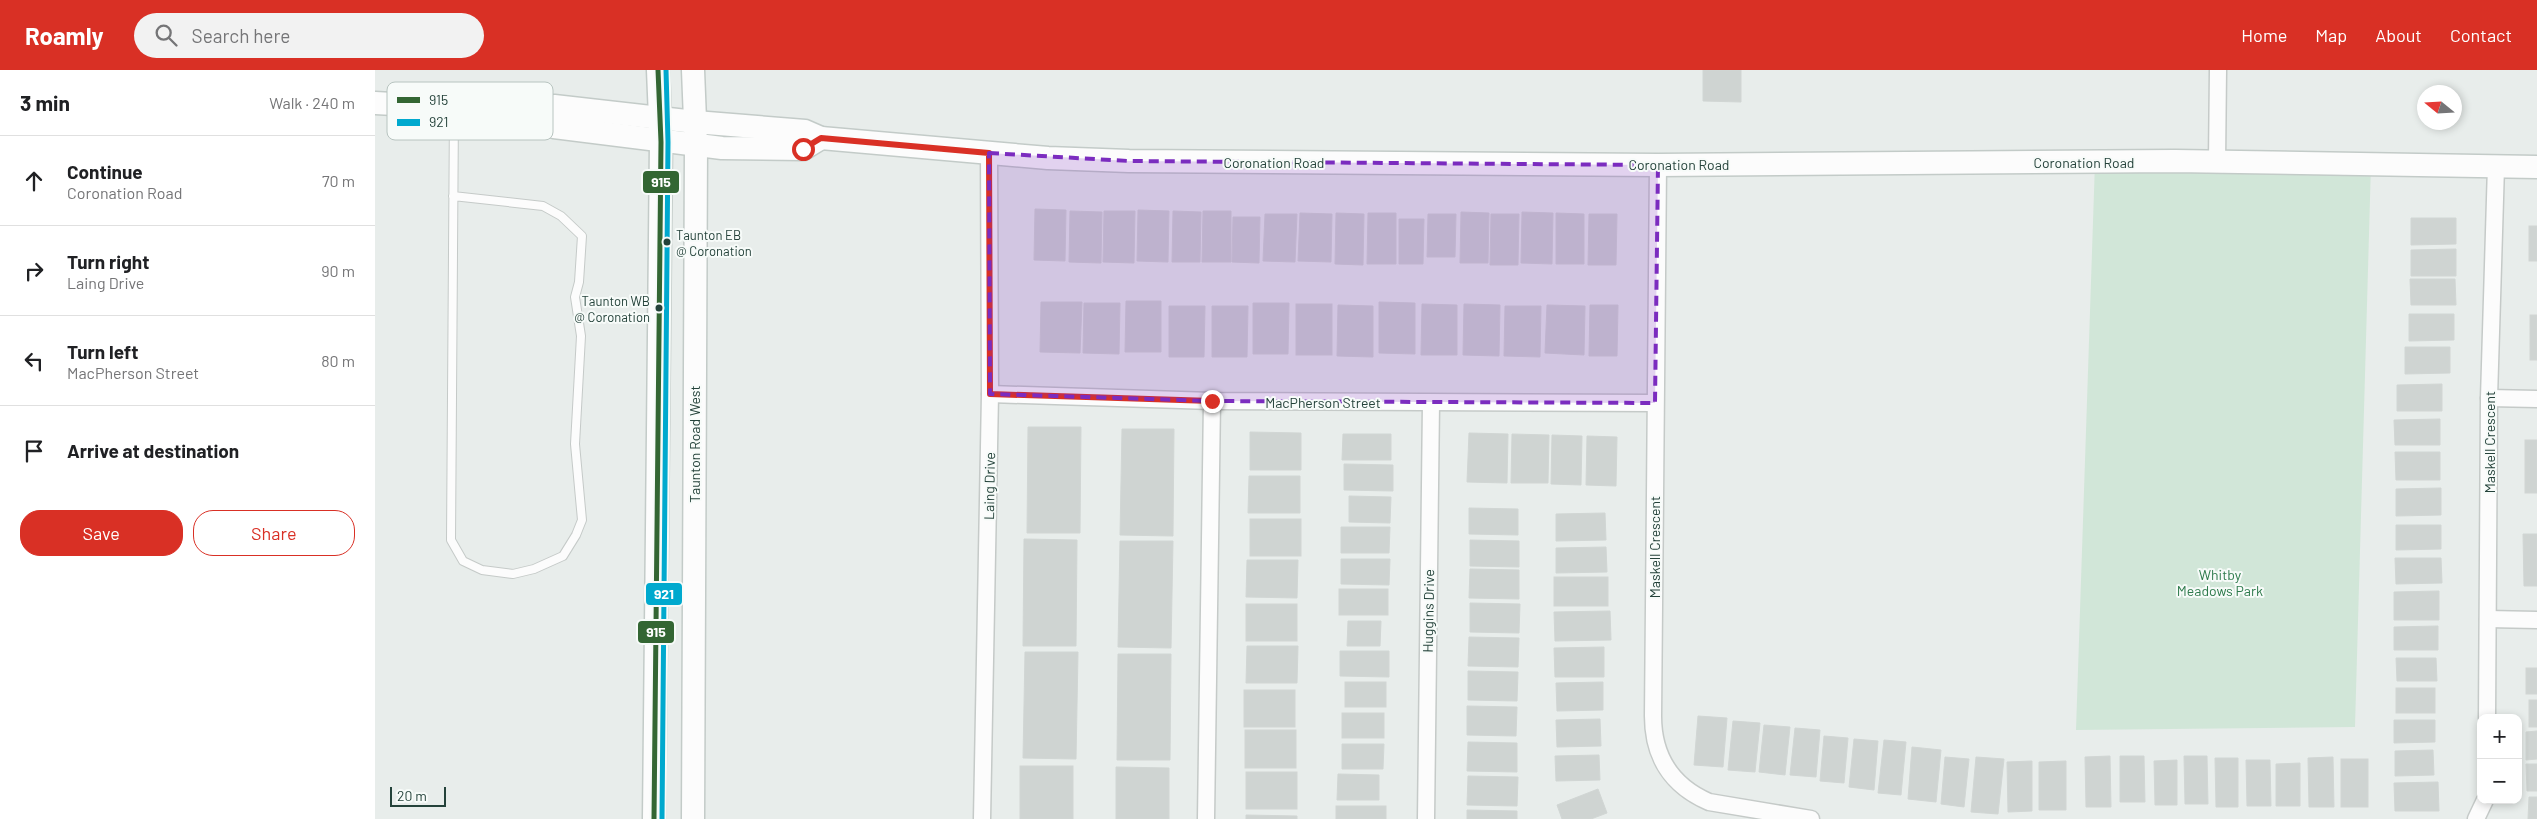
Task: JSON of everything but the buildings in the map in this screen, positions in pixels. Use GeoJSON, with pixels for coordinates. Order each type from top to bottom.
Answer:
{"type":"FeatureCollection","features":[{"type":"Feature","properties":{"kind":"street"},"geometry":{"type":"LineString","coordinates":[[654,819],[661,142],[659,70]]}},
{"type":"Feature","properties":{"kind":"street","name":"Taunton Road West"},"geometry":{"type":"LineString","coordinates":[[693,70],[696,145],[693,819]]}},
{"type":"Feature","properties":{"kind":"street"},"geometry":{"type":"LineString","coordinates":[[2217,162],[2218,70]]}},
{"type":"Feature","properties":{"kind":"street","name":"Coronation Road"},"geometry":{"type":"LineString","coordinates":[[553,106],[695,122],[805,131],[821,138],[1048,158],[1658,164],[2217,162],[2537,167]]}},
{"type":"Feature","properties":{"kind":"street"},"geometry":{"type":"LineString","coordinates":[[553,127],[696,145],[803,149],[821,138]]}},
{"type":"Feature","properties":{"kind":"street","name":"Laing Drive"},"geometry":{"type":"LineString","coordinates":[[982,819],[990,394],[989,153]]}},
{"type":"Feature","properties":{"kind":"street","name":"Maskell Crescent"},"geometry":{"type":"LineString","coordinates":[[1658,164],[1653,730],[1660,756],[1666,769],[1685,789],[1709,802],[1811,819]]}},
{"type":"Feature","properties":{"kind":"street","name":"Maskell Crescent"},"geometry":{"type":"LineString","coordinates":[[2487,714],[2489,398],[2496,166]]}},
{"type":"Feature","properties":{"kind":"street","name":"MacPherson Street"},"geometry":{"type":"LineString","coordinates":[[990,394],[1212,401],[1655,403]]}},
{"type":"Feature","properties":{"kind":"street"},"geometry":{"type":"LineString","coordinates":[[2489,398],[2537,399]]}},
{"type":"Feature","properties":{"kind":"street"},"geometry":{"type":"LineString","coordinates":[[1206,819],[1212,401]]}},
{"type":"Feature","properties":{"kind":"street","name":"Huggins Drive"},"geometry":{"type":"LineString","coordinates":[[1426,819],[1431,403]]}},
{"type":"Feature","properties":{"kind":"street"},"geometry":{"type":"LineString","coordinates":[[2488,620],[2537,620]]}},
{"type":"Feature","properties":{"kind":"street"},"geometry":{"type":"LineString","coordinates":[[2477,819],[2483,804]]}},
{"type":"Feature","properties":{"kind":"lane"},"geometry":{"type":"LineString","coordinates":[[453,140],[451,540],[463,561],[495,573],[513,574],[534,569],[563,556],[576,535],[582,520],[575,444],[581,336],[575,297],[579,282],[582,236],[561,216],[543,206],[453,196]]}},
{"type":"Feature","properties":{"kind":"highlighted area"},"geometry":{"type":"Polygon","coordinates":[[[989,153],[1129,161],[1658,165],[1655,403],[1212,401],[990,394],[989,153]]]}},
{"type":"Feature","properties":{"kind":"green space","name":"Whitby Meadows Park"},"geometry":{"type":"Polygon","coordinates":[[[2095,162],[2371,164],[2355,727],[2076,730],[2095,162]]]}},
{"type":"Feature","properties":{"kind":"transit line","name":"915"},"geometry":{"type":"LineString","coordinates":[[654,819],[661,142],[658,70]]}},
{"type":"Feature","properties":{"kind":"transit line","name":"921"},"geometry":{"type":"LineString","coordinates":[[662,819],[668,142],[666,70]]}},
{"type":"Feature","properties":{"kind":"place","name":"Taunton EB @ Coronation"},"geometry":{"type":"Point","coordinates":[667,242]}},
{"type":"Feature","properties":{"kind":"place","name":"Taunton WB @ Coronation"},"geometry":{"type":"Point","coordinates":[659,308]}},
{"type":"Feature","properties":{"kind":"route"},"geometry":{"type":"LineString","coordinates":[[803,149],[821,138],[989,153],[990,394],[1212,401]]}}]}
